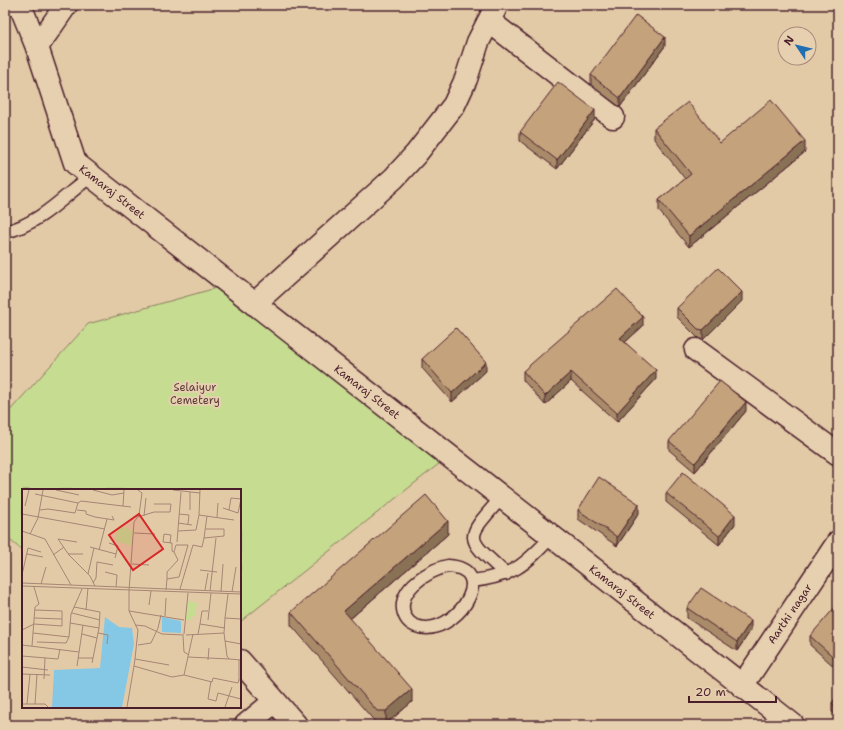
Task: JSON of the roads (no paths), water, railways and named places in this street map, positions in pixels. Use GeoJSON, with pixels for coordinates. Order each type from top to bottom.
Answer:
{"type":"FeatureCollection","features":[{"type":"Feature","properties":{"kind":"street","name":"Kamaraj Street"},"geometry":{"type":"LineString","coordinates":[[17,5],[22,10],[37,47],[75,163],[793,725]]}},
{"type":"Feature","properties":{"kind":"street"},"geometry":{"type":"LineString","coordinates":[[37,47],[66,5]]}},
{"type":"Feature","properties":{"kind":"street"},"geometry":{"type":"LineString","coordinates":[[254,304],[394,178],[416,154],[454,104],[466,79],[478,42],[493,13],[613,117]]}},
{"type":"Feature","properties":{"kind":"street"},"geometry":{"type":"LineString","coordinates":[[696,350],[838,454]]}},
{"type":"Feature","properties":{"kind":"street","name":"Aarthi nagar"},"geometry":{"type":"LineString","coordinates":[[742,686],[838,542]]}},
{"type":"Feature","properties":{"kind":"street"},"geometry":{"type":"LineString","coordinates":[[241,662],[296,725]]}},
{"type":"Feature","properties":{"kind":"street"},"geometry":{"type":"LineString","coordinates":[[246,725],[275,701]]}},
{"type":"Feature","properties":{"kind":"lane"},"geometry":{"type":"LineString","coordinates":[[5,232],[21,228],[40,218],[91,176]]}},
{"type":"Feature","properties":{"kind":"lane"},"geometry":{"type":"LineString","coordinates":[[502,498],[477,525],[473,541],[479,550],[506,574]]}},
{"type":"Feature","properties":{"kind":"lane"},"geometry":{"type":"LineString","coordinates":[[472,581],[490,579],[519,568],[552,536]]}},
{"type":"Feature","properties":{"kind":"lane"},"geometry":{"type":"LineString","coordinates":[[454,566],[465,572],[472,581],[470,595],[464,607],[445,622],[434,627],[423,628],[408,622],[404,614],[403,601],[410,588],[427,575],[441,567],[454,566]]}},
{"type":"Feature","properties":{"kind":"park label","name":"Selaiyur Cemetery"},"geometry":{"type":"Point","coordinates":[195,393]}}]}
